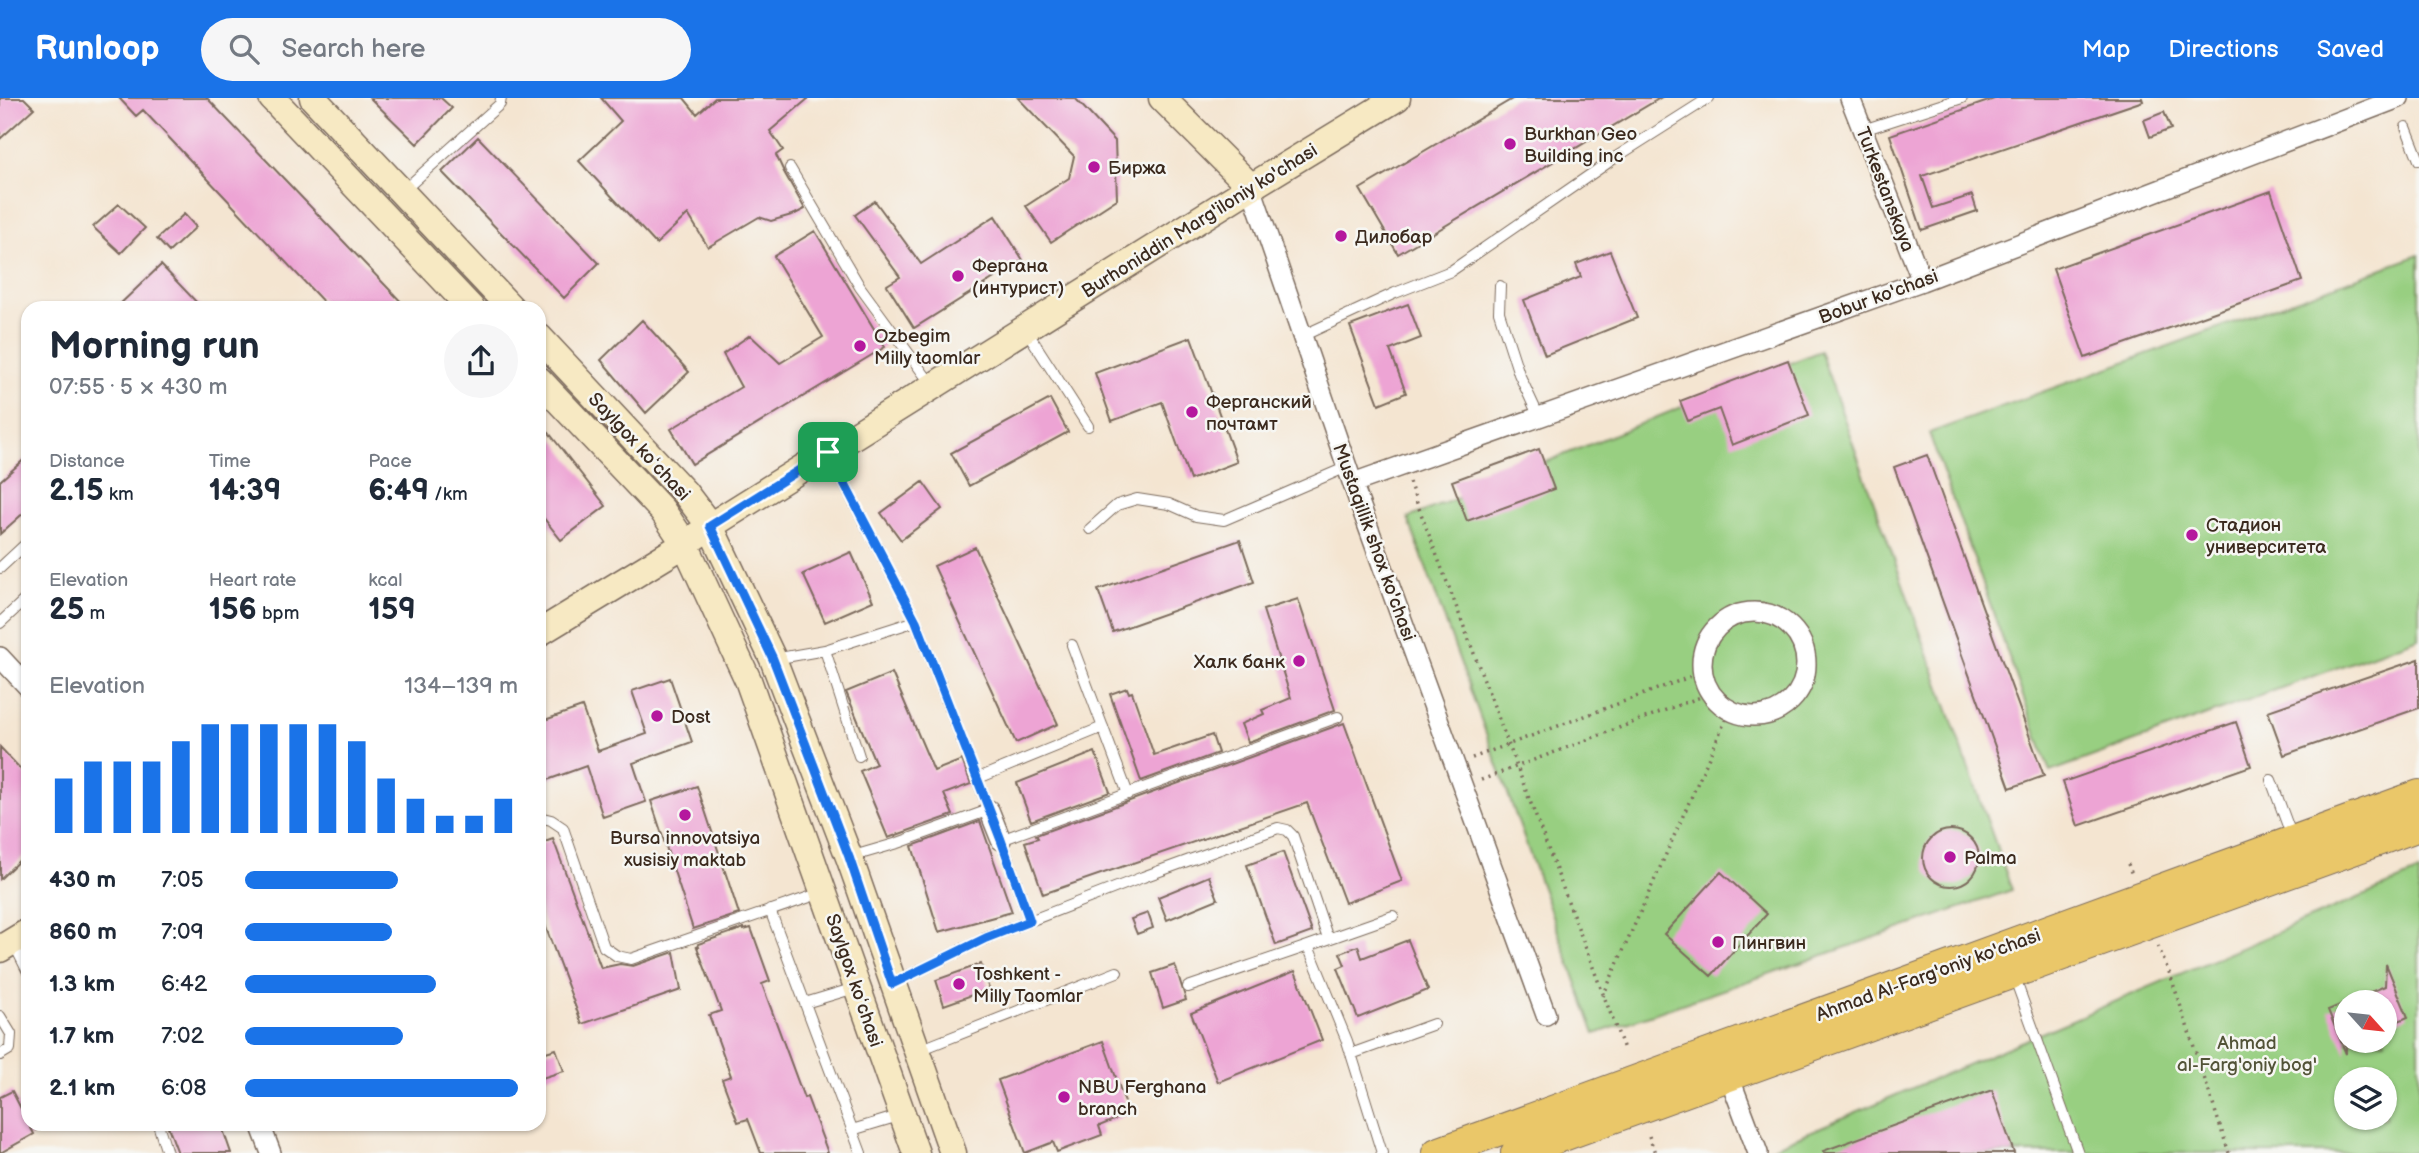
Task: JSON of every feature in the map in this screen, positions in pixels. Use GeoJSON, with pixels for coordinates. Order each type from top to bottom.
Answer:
{"type":"FeatureCollection","features":[{"type":"Feature","properties":{"kind":"main road"},"geometry":{"type":"LineString","coordinates":[[272,98],[464,301]]}},
{"type":"Feature","properties":{"kind":"main road"},"geometry":{"type":"LineString","coordinates":[[313,98],[505,301]]}},
{"type":"Feature","properties":{"kind":"main road","name":"Mustaqillik shox ko'chasi"},"geometry":{"type":"LineString","coordinates":[[1162,98],[1251,187]]}},
{"type":"Feature","properties":{"kind":"main road","name":"Burhoniddin Marg'iloniy ko'chasi"},"geometry":{"type":"LineString","coordinates":[[546,629],[1397,98]]}},
{"type":"Feature","properties":{"kind":"main road","name":"Saylgox koʻchasi"},"geometry":{"type":"LineString","coordinates":[[546,344],[685,493],[710,526],[773,659],[849,857],[953,1153]]}},
{"type":"Feature","properties":{"kind":"main road","name":"Saylgox koʻchasi"},"geometry":{"type":"LineString","coordinates":[[546,387],[662,510],[685,544],[748,680],[916,1153]]}},
{"type":"Feature","properties":{"kind":"main road","name":"Ahmad Al-Farg'oniy ko'chasi"},"geometry":{"type":"LineString","coordinates":[[1437,1153],[2419,795]]}},
{"type":"Feature","properties":{"kind":"main road","name":"Ahmad Al-Farg'oniy ko'chasi"},"geometry":{"type":"LineString","coordinates":[[1516,1153],[2419,826]]}},
{"type":"Feature","properties":{"kind":"street","name":"Turkestanskaya"},"geometry":{"type":"LineString","coordinates":[[1850,98],[1922,281]]}},
{"type":"Feature","properties":{"kind":"street","name":"Bobur ko'chasi"},"geometry":{"type":"LineString","coordinates":[[1350,475],[1539,417],[1922,281],[2399,98]]}},
{"type":"Feature","properties":{"kind":"street","name":"Mustaqillik shox ko'chasi"},"geometry":{"type":"LineString","coordinates":[[1251,187],[1350,475],[1546,1015]]}},
{"type":"Feature","properties":{"kind":"street"},"geometry":{"type":"LineString","coordinates":[[1754,612],[1770,614],[1785,622],[1797,635],[1804,650],[1806,667],[1802,684],[1793,698],[1780,709],[1764,715],[1747,716],[1730,710],[1711,693],[1703,673],[1703,652],[1710,636],[1722,623],[1737,615],[1754,612]]}},
{"type":"Feature","properties":{"kind":"street"},"geometry":{"type":"LineString","coordinates":[[0,657],[21,680]]}},
{"type":"Feature","properties":{"kind":"street"},"geometry":{"type":"LineString","coordinates":[[989,810],[1001,840]]}},
{"type":"Feature","properties":{"kind":"street"},"geometry":{"type":"LineString","coordinates":[[1729,1076],[1758,1153]]}},
{"type":"Feature","properties":{"kind":"street"},"geometry":{"type":"LineString","coordinates":[[263,1131],[271,1153]]}},
{"type":"Feature","properties":{"kind":"lane"},"geometry":{"type":"LineString","coordinates":[[402,192],[500,104],[501,98]]}},
{"type":"Feature","properties":{"kind":"lane"},"geometry":{"type":"LineString","coordinates":[[1302,335],[1451,271],[1616,157],[1709,98]]}},
{"type":"Feature","properties":{"kind":"lane"},"geometry":{"type":"LineString","coordinates":[[1863,130],[1962,98]]}},
{"type":"Feature","properties":{"kind":"lane"},"geometry":{"type":"LineString","coordinates":[[2406,127],[2419,160]]}},
{"type":"Feature","properties":{"kind":"lane"},"geometry":{"type":"LineString","coordinates":[[790,168],[860,287],[934,387]]}},
{"type":"Feature","properties":{"kind":"lane"},"geometry":{"type":"LineString","coordinates":[[1500,286],[1499,312],[1519,374],[1539,417]]}},
{"type":"Feature","properties":{"kind":"lane"},"geometry":{"type":"LineString","coordinates":[[1026,329],[1088,426]]}},
{"type":"Feature","properties":{"kind":"lane"},"geometry":{"type":"LineString","coordinates":[[828,452],[916,621],[989,810],[898,844],[849,857]]}},
{"type":"Feature","properties":{"kind":"lane"},"geometry":{"type":"LineString","coordinates":[[1090,529],[1117,505],[1138,499],[1169,504],[1196,516],[1224,520],[1350,475]]}},
{"type":"Feature","properties":{"kind":"lane"},"geometry":{"type":"LineString","coordinates":[[0,568],[21,548]]}},
{"type":"Feature","properties":{"kind":"lane"},"geometry":{"type":"LineString","coordinates":[[0,623],[21,604]]}},
{"type":"Feature","properties":{"kind":"lane"},"geometry":{"type":"LineString","coordinates":[[773,659],[825,650],[916,621]]}},
{"type":"Feature","properties":{"kind":"lane"},"geometry":{"type":"LineString","coordinates":[[1072,645],[1128,794]]}},
{"type":"Feature","properties":{"kind":"lane"},"geometry":{"type":"LineString","coordinates":[[825,650],[859,757]]}},
{"type":"Feature","properties":{"kind":"lane"},"geometry":{"type":"LineString","coordinates":[[1030,921],[1001,840],[1338,717]]}},
{"type":"Feature","properties":{"kind":"lane"},"geometry":{"type":"LineString","coordinates":[[976,779],[1103,727]]}},
{"type":"Feature","properties":{"kind":"lane"},"geometry":{"type":"LineString","coordinates":[[2271,780],[2293,841]]}},
{"type":"Feature","properties":{"kind":"lane"},"geometry":{"type":"LineString","coordinates":[[546,819],[563,828],[604,947],[617,957],[631,959],[824,891]]}},
{"type":"Feature","properties":{"kind":"lane"},"geometry":{"type":"LineString","coordinates":[[892,984],[986,938],[1278,828],[1287,830],[1293,836],[1328,939]]}},
{"type":"Feature","properties":{"kind":"lane"},"geometry":{"type":"LineString","coordinates":[[770,910],[861,1153]]}},
{"type":"Feature","properties":{"kind":"lane"},"geometry":{"type":"LineString","coordinates":[[1188,987],[1393,916]]}},
{"type":"Feature","properties":{"kind":"lane"},"geometry":{"type":"LineString","coordinates":[[1308,946],[1351,1054],[1382,1153]]}},
{"type":"Feature","properties":{"kind":"lane"},"geometry":{"type":"LineString","coordinates":[[916,1051],[1117,972]]}},
{"type":"Feature","properties":{"kind":"lane"},"geometry":{"type":"LineString","coordinates":[[2013,974],[2078,1153]]}},
{"type":"Feature","properties":{"kind":"lane"},"geometry":{"type":"LineString","coordinates":[[805,1003],[857,987]]}},
{"type":"Feature","properties":{"kind":"lane"},"geometry":{"type":"LineString","coordinates":[[0,1016],[11,1034],[10,1049],[0,1055]]}},
{"type":"Feature","properties":{"kind":"lane"},"geometry":{"type":"LineString","coordinates":[[1351,1054],[1434,1024]]}},
{"type":"Feature","properties":{"kind":"lane"},"geometry":{"type":"LineString","coordinates":[[852,1130],[902,1114]]}},
{"type":"Feature","properties":{"kind":"lane"},"geometry":{"type":"LineString","coordinates":[[160,1131],[167,1153]]}},
{"type":"Feature","properties":{"kind":"path"},"geometry":{"type":"LineString","coordinates":[[1409,481],[1625,1049]]}},
{"type":"Feature","properties":{"kind":"path"},"geometry":{"type":"LineString","coordinates":[[1455,764],[1703,673]]}},
{"type":"Feature","properties":{"kind":"path"},"geometry":{"type":"LineString","coordinates":[[1463,786],[1711,693]]}},
{"type":"Feature","properties":{"kind":"path"},"geometry":{"type":"LineString","coordinates":[[1603,996],[1730,710]]}},
{"type":"Feature","properties":{"kind":"path"},"geometry":{"type":"LineString","coordinates":[[2149,925],[2171,977],[2229,1153]]}},
{"type":"Feature","properties":{"kind":"path"},"geometry":{"type":"LineString","coordinates":[[1649,1136],[1655,1153]]}},
{"type":"Feature","properties":{"kind":"green space","name":"Стадион университета"},"geometry":{"type":"Polygon","coordinates":[[[2419,255],[2419,638],[2050,772],[1929,433],[2419,255]]]}},
{"type":"Feature","properties":{"kind":"green space"},"geometry":{"type":"Polygon","coordinates":[[[1820,351],[2012,890],[1595,1034],[1408,518],[1820,351]]]}},
{"type":"Feature","properties":{"kind":"green space","name":"Ahmad al-Farg'oniy bog'"},"geometry":{"type":"Polygon","coordinates":[[[2419,872],[2419,1153],[1760,1153],[2419,872]]]}},
{"type":"Feature","properties":{"kind":"building"},"geometry":{"type":"Polygon","coordinates":[[[0,98],[24,98],[34,108],[0,139],[0,98]]]}},
{"type":"Feature","properties":{"kind":"building"},"geometry":{"type":"Polygon","coordinates":[[[119,98],[207,98],[400,301],[322,301],[143,110],[136,116],[119,98]]]}},
{"type":"Feature","properties":{"kind":"building"},"geometry":{"type":"Polygon","coordinates":[[[370,98],[441,98],[452,108],[417,144],[370,98]]]}},
{"type":"Feature","properties":{"kind":"building"},"geometry":{"type":"Polygon","coordinates":[[[601,98],[684,98],[697,114],[715,98],[809,98],[770,131],[783,150],[776,155],[805,209],[771,221],[759,217],[708,247],[688,214],[656,244],[579,161],[621,121],[601,98]]]}},
{"type":"Feature","properties":{"kind":"building","name":"Биржа"},"geometry":{"type":"Polygon","coordinates":[[[1018,98],[1075,98],[1115,141],[1117,199],[1051,242],[1026,206],[1069,178],[1074,156],[1018,98]]]}},
{"type":"Feature","properties":{"kind":"building","name":"Burkhan Geo Building inc"},"geometry":{"type":"Polygon","coordinates":[[[1514,98],[1660,98],[1398,254],[1360,189],[1514,98]]]}},
{"type":"Feature","properties":{"kind":"building"},"geometry":{"type":"Polygon","coordinates":[[[1997,98],[2142,98],[2143,101],[1922,176],[1933,208],[1972,195],[1977,211],[1922,230],[1890,135],[1997,98]]]}},
{"type":"Feature","properties":{"kind":"building"},"geometry":{"type":"Polygon","coordinates":[[[2164,112],[2171,129],[2150,137],[2144,120],[2164,112]]]}},
{"type":"Feature","properties":{"kind":"building"},"geometry":{"type":"Polygon","coordinates":[[[478,137],[599,263],[564,298],[442,172],[478,137]]]}},
{"type":"Feature","properties":{"kind":"building"},"geometry":{"type":"Polygon","coordinates":[[[2271,191],[2302,281],[2085,358],[2053,269],[2271,191]]]}},
{"type":"Feature","properties":{"kind":"building"},"geometry":{"type":"Polygon","coordinates":[[[875,201],[921,264],[995,216],[1023,260],[914,328],[887,285],[900,277],[855,215],[875,201]]]}},
{"type":"Feature","properties":{"kind":"building"},"geometry":{"type":"Polygon","coordinates":[[[119,204],[145,228],[121,253],[93,227],[119,204]]]}},
{"type":"Feature","properties":{"kind":"building"},"geometry":{"type":"Polygon","coordinates":[[[184,214],[196,227],[169,252],[157,239],[184,214]]]}},
{"type":"Feature","properties":{"kind":"building"},"geometry":{"type":"Polygon","coordinates":[[[815,231],[885,347],[692,464],[671,429],[741,387],[723,354],[750,335],[780,363],[823,337],[774,256],[815,231]]]}},
{"type":"Feature","properties":{"kind":"building"},"geometry":{"type":"Polygon","coordinates":[[[1610,251],[1637,318],[1545,355],[1524,300],[1581,277],[1576,264],[1610,251]]]}},
{"type":"Feature","properties":{"kind":"building"},"geometry":{"type":"Polygon","coordinates":[[[161,265],[195,301],[123,301],[161,265]]]}},
{"type":"Feature","properties":{"kind":"building"},"geometry":{"type":"Polygon","coordinates":[[[1408,304],[1421,338],[1390,350],[1406,393],[1379,404],[1350,326],[1408,304]]]}},
{"type":"Feature","properties":{"kind":"building"},"geometry":{"type":"Polygon","coordinates":[[[642,320],[689,372],[646,413],[601,360],[642,320]]]}},
{"type":"Feature","properties":{"kind":"building","name":"Ферганский почтамт"},"geometry":{"type":"Polygon","coordinates":[[[1191,337],[1237,462],[1190,480],[1162,402],[1112,421],[1095,373],[1191,337]]]}},
{"type":"Feature","properties":{"kind":"building"},"geometry":{"type":"Polygon","coordinates":[[[1788,360],[1809,415],[1732,445],[1719,409],[1688,421],[1680,401],[1788,360]]]}},
{"type":"Feature","properties":{"kind":"building"},"geometry":{"type":"Polygon","coordinates":[[[1050,399],[1068,432],[969,486],[951,453],[1050,399]]]}},
{"type":"Feature","properties":{"kind":"building"},"geometry":{"type":"Polygon","coordinates":[[[546,429],[606,506],[561,540],[546,521],[546,429]]]}},
{"type":"Feature","properties":{"kind":"building"},"geometry":{"type":"Polygon","coordinates":[[[1539,449],[1554,489],[1467,521],[1452,481],[1539,449]]]}},
{"type":"Feature","properties":{"kind":"building"},"geometry":{"type":"Polygon","coordinates":[[[1927,455],[2044,776],[2010,788],[1894,467],[1927,455]]]}},
{"type":"Feature","properties":{"kind":"building"},"geometry":{"type":"Polygon","coordinates":[[[21,462],[21,515],[0,534],[0,481],[21,462]]]}},
{"type":"Feature","properties":{"kind":"building"},"geometry":{"type":"Polygon","coordinates":[[[923,482],[942,509],[901,540],[881,513],[923,482]]]}},
{"type":"Feature","properties":{"kind":"building"},"geometry":{"type":"Polygon","coordinates":[[[1240,540],[1254,582],[1113,632],[1098,590],[1240,540]]]}},
{"type":"Feature","properties":{"kind":"building"},"geometry":{"type":"Polygon","coordinates":[[[975,547],[1058,724],[1016,743],[934,566],[975,547]]]}},
{"type":"Feature","properties":{"kind":"building"},"geometry":{"type":"Polygon","coordinates":[[[851,552],[873,601],[825,622],[803,574],[851,552]]]}},
{"type":"Feature","properties":{"kind":"building","name":"Халк банк"},"geometry":{"type":"Polygon","coordinates":[[[1298,599],[1335,710],[1248,742],[1241,724],[1264,714],[1262,710],[1291,698],[1263,610],[1298,599]]]}},
{"type":"Feature","properties":{"kind":"building"},"geometry":{"type":"Polygon","coordinates":[[[2419,659],[2419,708],[2284,755],[2268,711],[2419,659]]]}},
{"type":"Feature","properties":{"kind":"building"},"geometry":{"type":"Polygon","coordinates":[[[892,673],[934,771],[962,760],[971,784],[944,794],[953,815],[888,838],[860,771],[876,764],[846,692],[892,673]]]}},
{"type":"Feature","properties":{"kind":"building"},"geometry":{"type":"Polygon","coordinates":[[[670,678],[692,742],[633,763],[646,802],[603,817],[586,766],[546,780],[546,720],[582,707],[598,751],[647,734],[632,691],[670,678]]]}},
{"type":"Feature","properties":{"kind":"building"},"geometry":{"type":"Polygon","coordinates":[[[1127,688],[1129,693],[1132,692],[1154,755],[1212,735],[1218,753],[1141,781],[1110,694],[1127,688]]]}},
{"type":"Feature","properties":{"kind":"building"},"geometry":{"type":"Polygon","coordinates":[[[2236,722],[2251,766],[2078,826],[2063,782],[2236,722]]]}},
{"type":"Feature","properties":{"kind":"building"},"geometry":{"type":"Polygon","coordinates":[[[1344,723],[1402,881],[1345,903],[1307,803],[1043,894],[1025,842],[1038,838],[1036,835],[1344,723]]]}},
{"type":"Feature","properties":{"kind":"building"},"geometry":{"type":"Polygon","coordinates":[[[0,747],[21,770],[21,859],[0,879],[0,747]]]}},
{"type":"Feature","properties":{"kind":"building"},"geometry":{"type":"Polygon","coordinates":[[[1095,752],[1110,792],[1031,821],[1017,783],[1095,752]]]}},
{"type":"Feature","properties":{"kind":"building"},"geometry":{"type":"Polygon","coordinates":[[[697,786],[739,914],[693,929],[651,801],[697,786]]]}},
{"type":"Feature","properties":{"kind":"building"},"geometry":{"type":"Polygon","coordinates":[[[980,821],[1012,912],[939,932],[912,846],[980,821]]]}},
{"type":"Feature","properties":{"kind":"building"},"geometry":{"type":"Polygon","coordinates":[[[1951,830],[1962,832],[1971,838],[1977,847],[1977,869],[1971,878],[1962,884],[1951,886],[1940,884],[1931,878],[1925,869],[1923,858],[1925,847],[1931,838],[1940,832],[1951,830]]]}},
{"type":"Feature","properties":{"kind":"building"},"geometry":{"type":"Polygon","coordinates":[[[553,839],[601,968],[620,964],[633,966],[674,952],[681,990],[582,1024],[546,928],[546,842],[553,839]]]}},
{"type":"Feature","properties":{"kind":"building"},"geometry":{"type":"Polygon","coordinates":[[[1283,852],[1312,932],[1276,945],[1247,865],[1283,852]]]}},
{"type":"Feature","properties":{"kind":"building"},"geometry":{"type":"Polygon","coordinates":[[[1721,872],[1767,914],[1711,976],[1664,934],[1721,872]]]}},
{"type":"Feature","properties":{"kind":"building"},"geometry":{"type":"Polygon","coordinates":[[[1209,876],[1218,899],[1167,920],[1158,897],[1209,876]]]}},
{"type":"Feature","properties":{"kind":"building"},"geometry":{"type":"Polygon","coordinates":[[[1148,913],[1153,928],[1137,934],[1131,919],[1148,913]]]}},
{"type":"Feature","properties":{"kind":"building"},"geometry":{"type":"Polygon","coordinates":[[[751,928],[770,981],[762,984],[804,1098],[807,1097],[828,1153],[761,1153],[748,1119],[738,1122],[722,1079],[731,1076],[709,1015],[721,1011],[697,947],[698,944],[751,928]]]}},
{"type":"Feature","properties":{"kind":"building"},"geometry":{"type":"Polygon","coordinates":[[[1408,940],[1428,990],[1358,1018],[1338,968],[1345,965],[1340,953],[1358,946],[1362,958],[1408,940]]]}},
{"type":"Feature","properties":{"kind":"building"},"geometry":{"type":"Polygon","coordinates":[[[981,964],[989,989],[944,1005],[936,980],[981,964]]]}},
{"type":"Feature","properties":{"kind":"building"},"geometry":{"type":"Polygon","coordinates":[[[2386,964],[2397,990],[2376,990],[2385,986],[2386,964]]]}},
{"type":"Feature","properties":{"kind":"building"},"geometry":{"type":"Polygon","coordinates":[[[1175,965],[1186,1000],[1163,1008],[1152,973],[1175,965]]]}},
{"type":"Feature","properties":{"kind":"building"},"geometry":{"type":"Polygon","coordinates":[[[1295,971],[1322,1040],[1218,1082],[1191,1013],[1295,971]]]}},
{"type":"Feature","properties":{"kind":"building"},"geometry":{"type":"Polygon","coordinates":[[[2398,993],[2408,1017],[2398,1021],[2398,993]]]}},
{"type":"Feature","properties":{"kind":"building"},"geometry":{"type":"Polygon","coordinates":[[[2334,1007],[2334,1025],[2328,1010],[2334,1007]]]}},
{"type":"Feature","properties":{"kind":"building","name":"NBU Ferghana branch"},"geometry":{"type":"Polygon","coordinates":[[[1103,1041],[1129,1114],[1099,1126],[1102,1135],[1057,1152],[1053,1142],[1025,1153],[998,1080],[1103,1041]]]}},
{"type":"Feature","properties":{"kind":"building"},"geometry":{"type":"Polygon","coordinates":[[[556,1049],[564,1071],[546,1077],[546,1052],[556,1049]]]}},
{"type":"Feature","properties":{"kind":"building"},"geometry":{"type":"Polygon","coordinates":[[[1992,1090],[2014,1153],[1823,1151],[1992,1090]]]}},
{"type":"Feature","properties":{"kind":"building"},"geometry":{"type":"Polygon","coordinates":[[[12,1091],[21,1109],[21,1131],[32,1131],[34,1134],[0,1153],[0,1097],[12,1091]]]}},
{"type":"Feature","properties":{"kind":"building"},"geometry":{"type":"Polygon","coordinates":[[[170,1131],[223,1131],[231,1153],[178,1153],[170,1131]]]}},
{"type":"Feature","properties":{"kind":"place","name":"Burkhan Geo Building inc"},"geometry":{"type":"Point","coordinates":[1510,144]}},
{"type":"Feature","properties":{"kind":"place","name":"Биржа"},"geometry":{"type":"Point","coordinates":[1094,167]}},
{"type":"Feature","properties":{"kind":"place","name":"Дилобар"},"geometry":{"type":"Point","coordinates":[1341,236]}},
{"type":"Feature","properties":{"kind":"place","name":"Фергана (интурист)"},"geometry":{"type":"Point","coordinates":[958,276]}},
{"type":"Feature","properties":{"kind":"place","name":"Ozbegim Milly taomlar"},"geometry":{"type":"Point","coordinates":[860,346]}},
{"type":"Feature","properties":{"kind":"place","name":"Ферганский почтамт"},"geometry":{"type":"Point","coordinates":[1192,412]}},
{"type":"Feature","properties":{"kind":"place","name":"Стадион университета"},"geometry":{"type":"Point","coordinates":[2192,535]}},
{"type":"Feature","properties":{"kind":"place","name":"Халк банк"},"geometry":{"type":"Point","coordinates":[1299,661]}},
{"type":"Feature","properties":{"kind":"place","name":"Dost"},"geometry":{"type":"Point","coordinates":[657,716]}},
{"type":"Feature","properties":{"kind":"place","name":"Bursa innovatsiya xusisiy maktab"},"geometry":{"type":"Point","coordinates":[685,815]}},
{"type":"Feature","properties":{"kind":"place","name":"Palma"},"geometry":{"type":"Point","coordinates":[1950,857]}},
{"type":"Feature","properties":{"kind":"place","name":"Пингвин"},"geometry":{"type":"Point","coordinates":[1718,942]}},
{"type":"Feature","properties":{"kind":"place","name":"Toshkent - Milly Taomlar"},"geometry":{"type":"Point","coordinates":[959,984]}},
{"type":"Feature","properties":{"kind":"place","name":"NBU Ferghana branch"},"geometry":{"type":"Point","coordinates":[1064,1097]}},
{"type":"Feature","properties":{"kind":"route"},"geometry":{"type":"LineString","coordinates":[[828,452],[916,621],[1030,921],[986,938],[892,984],[849,857],[773,659],[710,526],[828,452]]}}]}
